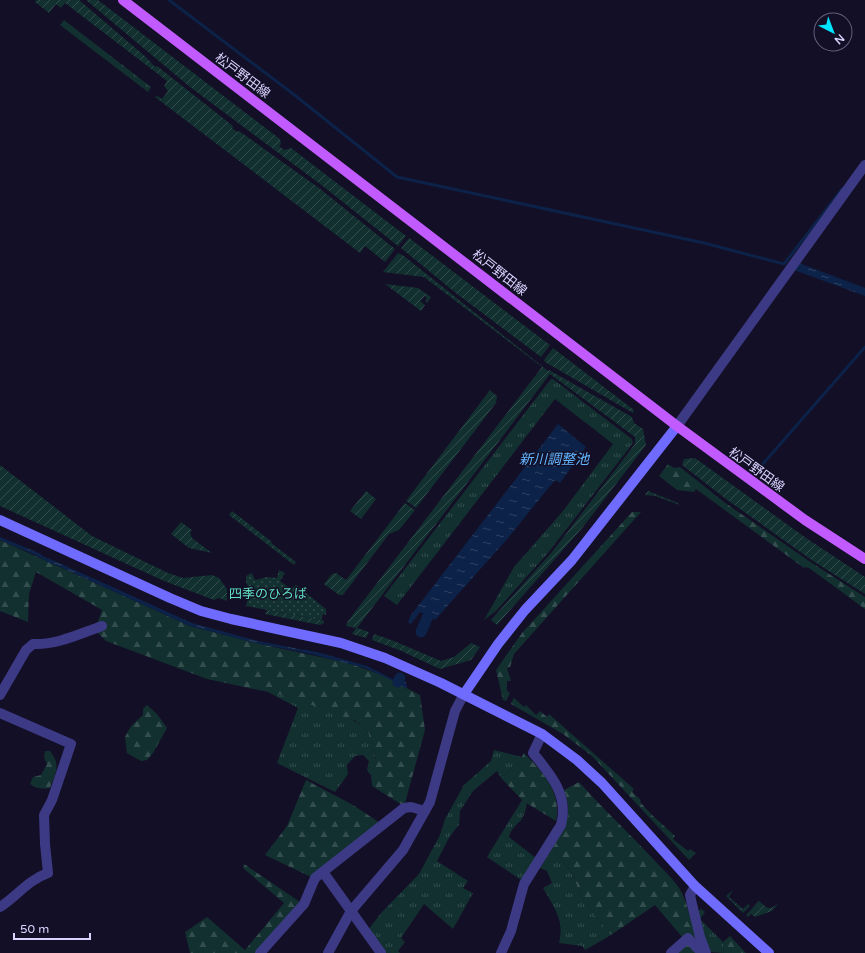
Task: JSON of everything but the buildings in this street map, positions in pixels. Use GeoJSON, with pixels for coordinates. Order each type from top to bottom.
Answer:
{"type":"FeatureCollection","features":[{"type":"Feature","properties":{"kind":"main road","name":"松戸野田線"},"geometry":{"type":"LineString","coordinates":[[123,0],[677,426],[805,520],[865,559]]}},
{"type":"Feature","properties":{"kind":"street"},"geometry":{"type":"LineString","coordinates":[[328,953],[351,911],[403,850],[430,802],[455,711],[464,694],[502,639],[572,560],[677,426],[865,165]]}},
{"type":"Feature","properties":{"kind":"street"},"geometry":{"type":"LineString","coordinates":[[0,520],[201,611],[230,619],[347,645],[411,669],[542,734],[577,760],[602,783],[696,886],[769,953]]}},
{"type":"Feature","properties":{"kind":"street"},"geometry":{"type":"LineString","coordinates":[[0,695],[26,650],[33,644],[62,641],[102,626]]}},
{"type":"Feature","properties":{"kind":"street"},"geometry":{"type":"LineString","coordinates":[[0,713],[71,744],[52,800],[44,815],[48,873],[31,881],[14,898],[0,907]]}},
{"type":"Feature","properties":{"kind":"street"},"geometry":{"type":"LineString","coordinates":[[501,953],[511,931],[524,884],[560,825],[563,815],[562,795],[550,773],[533,753],[542,734]]}},
{"type":"Feature","properties":{"kind":"street"},"geometry":{"type":"LineString","coordinates":[[260,953],[304,904],[315,878],[404,808],[411,807],[425,811]]}},
{"type":"Feature","properties":{"kind":"street"},"geometry":{"type":"LineString","coordinates":[[324,872],[381,953]]}},
{"type":"Feature","properties":{"kind":"street"},"geometry":{"type":"LineString","coordinates":[[696,886],[690,895],[700,937],[706,953]]}},
{"type":"Feature","properties":{"kind":"street"},"geometry":{"type":"LineString","coordinates":[[671,953],[688,938],[697,948],[706,953]]}},
{"type":"Feature","properties":{"kind":"green space"},"geometry":{"type":"Polygon","coordinates":[[[36,0],[79,0],[146,57],[155,67],[157,66],[233,126],[232,128],[237,132],[239,131],[319,188],[395,249],[385,262],[365,246],[360,253],[155,97],[157,96],[162,99],[168,91],[164,86],[167,81],[65,3],[61,8],[56,4],[49,13],[35,2],[36,0]]]}},
{"type":"Feature","properties":{"kind":"green space"},"geometry":{"type":"Polygon","coordinates":[[[86,0],[98,0],[280,139],[281,144],[279,146],[284,150],[291,148],[406,236],[398,246],[324,187],[190,87],[86,0]]]}},
{"type":"Feature","properties":{"kind":"green space"},"geometry":{"type":"Polygon","coordinates":[[[64,20],[151,87],[148,92],[60,25],[64,20]]]}},
{"type":"Feature","properties":{"kind":"green space"},"geometry":{"type":"Polygon","coordinates":[[[409,238],[550,345],[541,357],[457,294],[401,248],[409,238]]]}},
{"type":"Feature","properties":{"kind":"green space"},"geometry":{"type":"Polygon","coordinates":[[[398,253],[404,256],[548,371],[549,370],[632,417],[634,423],[643,429],[646,445],[583,527],[497,625],[491,620],[552,552],[635,444],[635,437],[550,374],[357,628],[369,632],[366,638],[352,634],[356,628],[346,626],[348,621],[542,367],[424,277],[383,272],[398,253]]]}},
{"type":"Feature","properties":{"kind":"green space"},"geometry":{"type":"Polygon","coordinates":[[[385,284],[418,288],[431,297],[427,303],[425,301],[427,298],[425,296],[420,301],[425,305],[421,311],[385,284]]]}},
{"type":"Feature","properties":{"kind":"green space"},"geometry":{"type":"Polygon","coordinates":[[[553,348],[634,410],[633,413],[545,362],[544,360],[553,348]]]}},
{"type":"Feature","properties":{"kind":"green space"},"geometry":{"type":"Polygon","coordinates":[[[551,379],[632,439],[633,443],[548,553],[496,611],[484,620],[514,567],[563,511],[613,444],[555,399],[397,605],[384,596],[551,379]]]}},
{"type":"Feature","properties":{"kind":"green space"},"geometry":{"type":"Polygon","coordinates":[[[490,390],[497,396],[496,403],[416,508],[406,501],[490,390]]]}},
{"type":"Feature","properties":{"kind":"green space"},"geometry":{"type":"Polygon","coordinates":[[[695,458],[806,538],[865,577],[865,594],[813,561],[726,499],[682,465],[684,459],[695,458]]]}},
{"type":"Feature","properties":{"kind":"green space"},"geometry":{"type":"Polygon","coordinates":[[[668,464],[674,468],[680,467],[724,502],[812,563],[865,597],[865,609],[809,568],[804,568],[696,489],[694,492],[677,490],[659,476],[668,464]]]}},
{"type":"Feature","properties":{"kind":"green space"},"geometry":{"type":"Polygon","coordinates":[[[0,465],[92,536],[168,573],[183,578],[212,575],[219,578],[227,589],[227,601],[219,598],[214,600],[164,581],[0,506],[0,465]]]}},
{"type":"Feature","properties":{"kind":"green space"},"geometry":{"type":"Polygon","coordinates":[[[366,491],[376,499],[361,519],[350,511],[366,491]]]}},
{"type":"Feature","properties":{"kind":"green space"},"geometry":{"type":"Polygon","coordinates":[[[648,491],[680,505],[655,496],[645,495],[648,491]]]}},
{"type":"Feature","properties":{"kind":"green space"},"geometry":{"type":"Polygon","coordinates":[[[405,503],[415,510],[399,530],[389,534],[343,595],[339,595],[324,584],[332,574],[336,573],[346,580],[405,503]]]}},
{"type":"Feature","properties":{"kind":"green space"},"geometry":{"type":"Polygon","coordinates":[[[232,511],[296,562],[294,565],[229,515],[232,511]]]}},
{"type":"Feature","properties":{"kind":"green space"},"geometry":{"type":"Polygon","coordinates":[[[632,512],[641,512],[514,654],[510,667],[507,668],[511,681],[507,681],[507,691],[510,693],[506,701],[503,700],[496,670],[522,633],[632,512]]]}},
{"type":"Feature","properties":{"kind":"green space"},"geometry":{"type":"Polygon","coordinates":[[[181,522],[192,530],[190,533],[192,538],[212,553],[189,548],[171,534],[181,522]]]}},
{"type":"Feature","properties":{"kind":"green space"},"geometry":{"type":"Polygon","coordinates":[[[0,540],[190,626],[260,644],[348,663],[382,675],[420,695],[425,730],[405,803],[402,805],[372,786],[371,775],[367,770],[376,759],[368,732],[356,721],[287,696],[207,679],[106,641],[95,630],[102,610],[36,572],[29,594],[28,622],[0,611],[0,540]]]}},
{"type":"Feature","properties":{"kind":"green space","name":"四季のひろば"},"geometry":{"type":"Polygon","coordinates":[[[279,570],[285,573],[280,581],[291,589],[296,585],[326,609],[326,615],[323,614],[321,620],[246,606],[250,591],[246,582],[246,576],[252,573],[255,580],[267,577],[277,578],[279,570]]]}},
{"type":"Feature","properties":{"kind":"green space"},"geometry":{"type":"Polygon","coordinates":[[[267,610],[321,620],[324,621],[324,623],[320,625],[265,614],[267,610]]]}},
{"type":"Feature","properties":{"kind":"green space"},"geometry":{"type":"Polygon","coordinates":[[[374,634],[441,661],[454,657],[471,643],[480,647],[471,660],[440,669],[399,650],[372,640],[374,634]]]}},
{"type":"Feature","properties":{"kind":"green space"},"geometry":{"type":"Polygon","coordinates":[[[266,691],[320,706],[348,717],[359,724],[368,733],[376,760],[367,770],[369,761],[363,755],[355,756],[347,765],[348,774],[335,792],[277,763],[298,708],[266,691]]]}},
{"type":"Feature","properties":{"kind":"green space"},"geometry":{"type":"Polygon","coordinates":[[[515,695],[514,698],[524,707],[526,705],[536,715],[540,711],[547,717],[549,714],[634,789],[632,792],[641,800],[640,802],[675,836],[673,839],[688,851],[690,849],[696,853],[689,860],[592,756],[563,734],[511,704],[515,695]]]}},
{"type":"Feature","properties":{"kind":"green space"},"geometry":{"type":"Polygon","coordinates":[[[147,705],[157,714],[167,728],[153,753],[147,760],[141,761],[127,753],[125,737],[131,726],[143,715],[143,709],[147,705]]]}},
{"type":"Feature","properties":{"kind":"green space"},"geometry":{"type":"Polygon","coordinates":[[[494,750],[522,757],[518,763],[501,778],[497,771],[473,791],[460,811],[459,825],[450,836],[437,861],[468,881],[463,888],[473,893],[453,929],[424,904],[401,938],[405,942],[398,951],[400,953],[383,953],[368,930],[382,912],[419,874],[440,835],[445,819],[464,785],[491,761],[494,750]]]}},
{"type":"Feature","properties":{"kind":"green space"},"geometry":{"type":"Polygon","coordinates":[[[45,751],[50,751],[55,760],[56,769],[50,788],[39,788],[30,784],[33,777],[41,775],[47,764],[44,757],[45,751]]]}},
{"type":"Feature","properties":{"kind":"green space"},"geometry":{"type":"Polygon","coordinates":[[[524,753],[544,775],[554,792],[557,811],[556,821],[523,801],[501,778],[518,763],[524,753]]]}},
{"type":"Feature","properties":{"kind":"green space"},"geometry":{"type":"Polygon","coordinates":[[[306,780],[353,805],[380,823],[311,877],[265,855],[287,826],[306,780]]]}},
{"type":"Feature","properties":{"kind":"green space"},"geometry":{"type":"Polygon","coordinates":[[[579,782],[677,884],[687,906],[698,946],[683,938],[655,905],[611,935],[581,897],[573,875],[553,847],[567,820],[568,806],[564,790],[579,782]]]}},
{"type":"Feature","properties":{"kind":"green space"},"geometry":{"type":"Polygon","coordinates":[[[522,800],[527,803],[525,813],[509,837],[536,858],[521,880],[487,857],[522,800]]]}},
{"type":"Feature","properties":{"kind":"green space"},"geometry":{"type":"Polygon","coordinates":[[[553,847],[573,875],[581,897],[611,935],[585,950],[582,946],[559,943],[561,928],[557,914],[543,888],[552,883],[547,871],[540,868],[553,847]]]}},
{"type":"Feature","properties":{"kind":"green space"},"geometry":{"type":"Polygon","coordinates":[[[244,864],[300,902],[255,953],[190,953],[185,932],[207,917],[245,950],[284,903],[243,868],[244,864]]]}},
{"type":"Feature","properties":{"kind":"green space"},"geometry":{"type":"Polygon","coordinates":[[[733,890],[729,897],[743,909],[748,904],[750,906],[743,913],[726,896],[733,890]]]}},
{"type":"Feature","properties":{"kind":"green space"},"geometry":{"type":"Polygon","coordinates":[[[759,901],[769,908],[779,903],[772,911],[755,917],[751,914],[748,917],[746,915],[759,901]]]}},
{"type":"Feature","properties":{"kind":"green space"},"geometry":{"type":"Polygon","coordinates":[[[701,909],[705,912],[700,919],[723,942],[724,953],[710,952],[704,940],[697,912],[701,909]]]}},
{"type":"Feature","properties":{"kind":"green space"},"geometry":{"type":"Polygon","coordinates":[[[730,936],[746,953],[724,953],[723,942],[730,936]]]}},
{"type":"Feature","properties":{"kind":"green space"},"geometry":{"type":"Polygon","coordinates":[[[689,943],[700,953],[677,953],[689,943]]]}},
{"type":"Feature","properties":{"kind":"water"},"geometry":{"type":"Polygon","coordinates":[[[799,263],[865,288],[865,296],[794,270],[799,263]]]}},
{"type":"Feature","properties":{"kind":"water","name":"新川調整池"},"geometry":{"type":"Polygon","coordinates":[[[558,424],[586,447],[560,483],[555,480],[508,538],[435,620],[420,612],[411,624],[408,622],[411,615],[558,424]]]}},
{"type":"Feature","properties":{"kind":"water"},"geometry":{"type":"Polygon","coordinates":[[[0,537],[41,554],[40,557],[0,540],[0,537]]]}},
{"type":"Feature","properties":{"kind":"water"},"geometry":{"type":"Polygon","coordinates":[[[48,558],[192,623],[258,641],[309,651],[307,653],[260,644],[190,626],[47,561],[48,558]]]}},
{"type":"Feature","properties":{"kind":"water"},"geometry":{"type":"Polygon","coordinates":[[[317,652],[367,666],[402,684],[404,681],[406,682],[407,689],[365,668],[315,655],[317,652]]]}},
{"type":"Feature","properties":{"kind":"waterway"},"geometry":{"type":"LineString","coordinates":[[169,0],[292,93],[397,177],[704,243],[784,264],[842,189]]}},
{"type":"Feature","properties":{"kind":"waterway"},"geometry":{"type":"LineString","coordinates":[[762,465],[865,347]]}},
{"type":"Feature","properties":{"kind":"waterway"},"geometry":{"type":"LineString","coordinates":[[38,555],[51,562]]}},
{"type":"Feature","properties":{"kind":"waterway"},"geometry":{"type":"LineString","coordinates":[[421,632],[428,616]]}},
{"type":"Feature","properties":{"kind":"waterway"},"geometry":{"type":"LineString","coordinates":[[304,651],[318,654]]}},
{"type":"Feature","properties":{"kind":"waterway"},"geometry":{"type":"LineString","coordinates":[[398,682],[400,678]]}}]}
